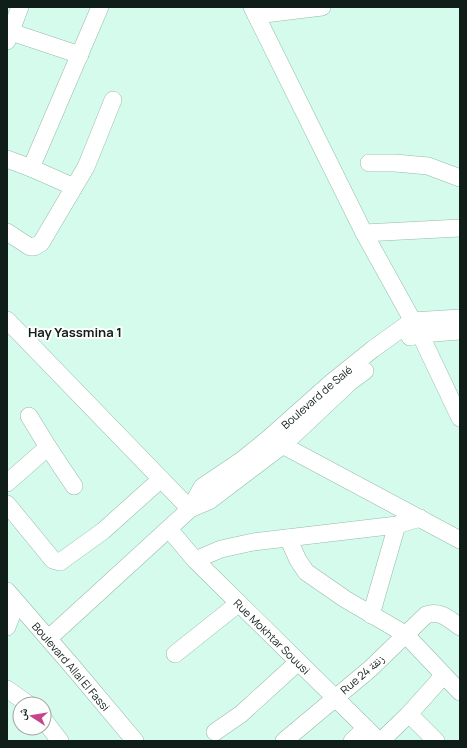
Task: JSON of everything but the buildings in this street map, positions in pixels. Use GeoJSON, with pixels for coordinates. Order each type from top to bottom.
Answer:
{"type":"FeatureCollection","features":[{"type":"Feature","properties":{"kind":"street"},"geometry":{"type":"LineString","coordinates":[[31,168],[100,7]]}},
{"type":"Feature","properties":{"kind":"street"},"geometry":{"type":"LineString","coordinates":[[322,7],[254,11],[364,233],[416,328],[460,418]]}},
{"type":"Feature","properties":{"kind":"street"},"geometry":{"type":"LineString","coordinates":[[12,22],[80,55]]}},
{"type":"Feature","properties":{"kind":"street"},"geometry":{"type":"LineString","coordinates":[[7,232],[30,246],[38,246],[86,167],[113,100]]}},
{"type":"Feature","properties":{"kind":"street"},"geometry":{"type":"LineString","coordinates":[[7,159],[74,187]]}},
{"type":"Feature","properties":{"kind":"street"},"geometry":{"type":"LineString","coordinates":[[369,163],[395,163],[428,166],[460,178]]}},
{"type":"Feature","properties":{"kind":"street"},"geometry":{"type":"LineString","coordinates":[[364,233],[460,228]]}},
{"type":"Feature","properties":{"kind":"street","name":"Boulevard de Salé"},"geometry":{"type":"LineString","coordinates":[[49,638],[190,509],[202,488],[242,460],[276,441],[332,382],[373,349],[416,328],[460,318]]}},
{"type":"Feature","properties":{"kind":"street"},"geometry":{"type":"LineString","coordinates":[[7,320],[190,509]]}},
{"type":"Feature","properties":{"kind":"street"},"geometry":{"type":"LineString","coordinates":[[416,328],[460,331]]}},
{"type":"Feature","properties":{"kind":"street"},"geometry":{"type":"LineString","coordinates":[[29,416],[48,448],[74,486]]}},
{"type":"Feature","properties":{"kind":"street"},"geometry":{"type":"LineString","coordinates":[[276,441],[460,540]]}},
{"type":"Feature","properties":{"kind":"street"},"geometry":{"type":"LineString","coordinates":[[7,483],[48,448]]}},
{"type":"Feature","properties":{"kind":"street"},"geometry":{"type":"LineString","coordinates":[[7,504],[53,560],[60,562],[103,531],[161,478]]}},
{"type":"Feature","properties":{"kind":"street"},"geometry":{"type":"LineString","coordinates":[[195,560],[234,546],[397,525],[420,518]]}},
{"type":"Feature","properties":{"kind":"street"},"geometry":{"type":"LineString","coordinates":[[371,615],[397,525]]}},
{"type":"Feature","properties":{"kind":"street","name":"Rue Mokhtar Souusi"},"geometry":{"type":"LineString","coordinates":[[169,529],[195,560],[380,741]]}},
{"type":"Feature","properties":{"kind":"street"},"geometry":{"type":"LineString","coordinates":[[288,538],[298,560],[306,572],[345,599],[405,634],[460,692]]}},
{"type":"Feature","properties":{"kind":"street"},"geometry":{"type":"LineString","coordinates":[[7,627],[12,597]]}},
{"type":"Feature","properties":{"kind":"street","name":"Boulevard Allal El Fassi"},"geometry":{"type":"LineString","coordinates":[[12,597],[49,638],[135,741]]}},
{"type":"Feature","properties":{"kind":"street"},"geometry":{"type":"LineString","coordinates":[[175,654],[238,603]]}},
{"type":"Feature","properties":{"kind":"street","name":"Rue 24 زنقة"},"geometry":{"type":"LineString","coordinates":[[284,741],[370,669],[426,615],[441,613],[460,627]]}},
{"type":"Feature","properties":{"kind":"street"},"geometry":{"type":"LineString","coordinates":[[215,732],[241,714],[298,662]]}},
{"type":"Feature","properties":{"kind":"street"},"geometry":{"type":"LineString","coordinates":[[380,741],[408,714],[444,675]]}},
{"type":"Feature","properties":{"kind":"street"},"geometry":{"type":"LineString","coordinates":[[7,689],[17,696]]}},
{"type":"Feature","properties":{"kind":"street"},"geometry":{"type":"LineString","coordinates":[[408,714],[436,741]]}},
{"type":"Feature","properties":{"kind":"street"},"geometry":{"type":"LineString","coordinates":[[352,741],[366,728]]}},
{"type":"Feature","properties":{"kind":"street"},"geometry":{"type":"LineString","coordinates":[[52,730],[60,741]]}},
{"type":"Feature","properties":{"kind":"district","name":"Hay Yassmina 1"},"geometry":{"type":"Point","coordinates":[75,332]}}]}
